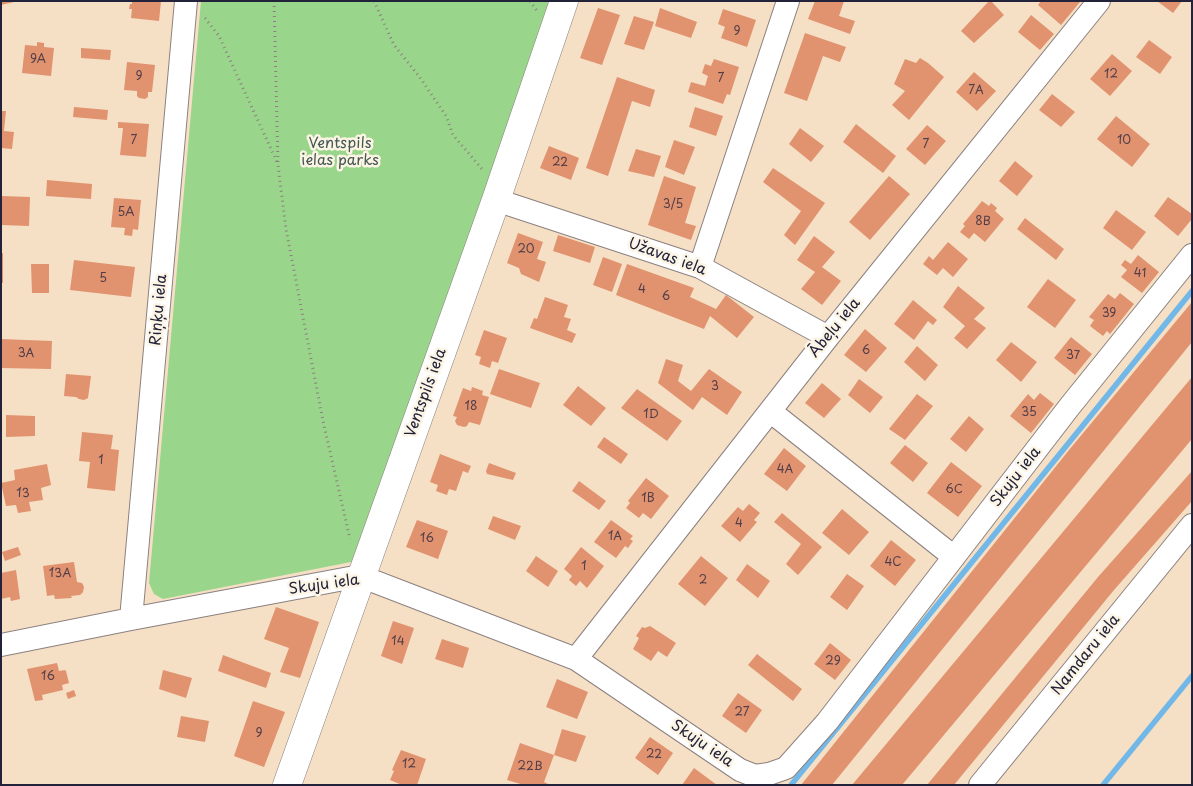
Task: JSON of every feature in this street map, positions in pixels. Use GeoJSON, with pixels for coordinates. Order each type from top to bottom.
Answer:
{"type":"FeatureCollection","features":[{"type":"Feature","properties":{"kind":"street","name":"Ventspils iela"},"geometry":{"type":"LineString","coordinates":[[287,785],[360,576],[498,194],[564,1]]}},
{"type":"Feature","properties":{"kind":"street"},"geometry":{"type":"LineString","coordinates":[[700,267],[788,1]]}},
{"type":"Feature","properties":{"kind":"street","name":"Ābeļu iela"},"geometry":{"type":"LineString","coordinates":[[576,659],[828,337],[1099,1]]}},
{"type":"Feature","properties":{"kind":"street","name":"Riņķu iela"},"geometry":{"type":"LineString","coordinates":[[131,619],[194,8]]}},
{"type":"Feature","properties":{"kind":"street","name":"Užavas iela"},"geometry":{"type":"LineString","coordinates":[[498,194],[700,267],[828,337]]}},
{"type":"Feature","properties":{"kind":"street","name":"Skuju iela"},"geometry":{"type":"LineString","coordinates":[[1,645],[360,576],[576,659],[740,770],[755,776],[769,774],[786,768],[827,722],[1083,390],[1192,255]]}},
{"type":"Feature","properties":{"kind":"street"},"geometry":{"type":"LineString","coordinates":[[770,411],[954,557]]}},
{"type":"Feature","properties":{"kind":"street","name":"Namdaru iela"},"geometry":{"type":"LineString","coordinates":[[980,785],[1192,525]]}},
{"type":"Feature","properties":{"kind":"path"},"geometry":{"type":"LineString","coordinates":[[274,1],[278,164],[286,229],[308,347],[353,554],[360,576]]}},
{"type":"Feature","properties":{"kind":"path"},"geometry":{"type":"LineString","coordinates":[[374,1],[394,45],[421,79],[446,116],[453,135],[498,194]]}},
{"type":"Feature","properties":{"kind":"path"},"geometry":{"type":"LineString","coordinates":[[194,8],[219,36],[278,164]]}},
{"type":"Feature","properties":{"kind":"green space","name":"Ventspils ielas parks"},"geometry":{"type":"Polygon","coordinates":[[[201,1],[554,1],[356,561],[163,599],[154,594],[149,583],[201,1]]]}},
{"type":"Feature","properties":{"kind":"building"},"geometry":{"type":"Polygon","coordinates":[[[1,1],[14,1],[14,2],[1,5],[1,1]]]}},
{"type":"Feature","properties":{"kind":"building"},"geometry":{"type":"Polygon","coordinates":[[[132,1],[161,1],[159,21],[131,18],[132,9],[129,9],[132,1]]]}},
{"type":"Feature","properties":{"kind":"building"},"geometry":{"type":"Polygon","coordinates":[[[815,1],[844,1],[839,16],[855,21],[850,34],[808,19],[815,1]]]}},
{"type":"Feature","properties":{"kind":"building"},"geometry":{"type":"Polygon","coordinates":[[[989,1],[1004,15],[974,43],[961,31],[989,1]]]}},
{"type":"Feature","properties":{"kind":"building"},"geometry":{"type":"Polygon","coordinates":[[[1041,1],[1080,2],[1061,25],[1038,5],[1041,1]]]}},
{"type":"Feature","properties":{"kind":"building"},"geometry":{"type":"Polygon","coordinates":[[[1157,1],[1182,1],[1173,13],[1157,1]]]}},
{"type":"Feature","properties":{"kind":"building"},"geometry":{"type":"Polygon","coordinates":[[[598,8],[620,15],[602,65],[580,58],[598,8]]]}},
{"type":"Feature","properties":{"kind":"building"},"geometry":{"type":"Polygon","coordinates":[[[660,8],[697,22],[691,38],[655,26],[660,8]]]}},
{"type":"Feature","properties":{"kind":"building"},"geometry":{"type":"Polygon","coordinates":[[[723,9],[756,20],[747,47],[721,38],[725,27],[718,24],[723,9]]]}},
{"type":"Feature","properties":{"kind":"building"},"geometry":{"type":"Polygon","coordinates":[[[1031,15],[1054,34],[1040,50],[1018,32],[1031,15]]]}},
{"type":"Feature","properties":{"kind":"building"},"geometry":{"type":"Polygon","coordinates":[[[634,16],[654,22],[644,50],[624,44],[634,16]]]}},
{"type":"Feature","properties":{"kind":"building"},"geometry":{"type":"Polygon","coordinates":[[[805,33],[846,47],[840,62],[823,56],[807,101],[784,93],[805,33]]]}},
{"type":"Feature","properties":{"kind":"building"},"geometry":{"type":"Polygon","coordinates":[[[1149,40],[1172,57],[1160,74],[1136,57],[1149,40]]]}},
{"type":"Feature","properties":{"kind":"building"},"geometry":{"type":"Polygon","coordinates":[[[37,42],[44,43],[44,47],[54,48],[51,76],[22,73],[25,45],[37,46],[37,42]]]}},
{"type":"Feature","properties":{"kind":"building"},"geometry":{"type":"Polygon","coordinates":[[[81,48],[111,50],[110,60],[81,58],[81,48]]]}},
{"type":"Feature","properties":{"kind":"building"},"geometry":{"type":"Polygon","coordinates":[[[1112,54],[1132,71],[1110,96],[1090,79],[1112,54]]]}},
{"type":"Feature","properties":{"kind":"building"},"geometry":{"type":"Polygon","coordinates":[[[920,58],[944,77],[909,120],[892,105],[905,91],[894,84],[905,59],[916,63],[920,58]]]}},
{"type":"Feature","properties":{"kind":"building"},"geometry":{"type":"Polygon","coordinates":[[[714,59],[739,67],[730,95],[727,94],[723,104],[688,92],[691,82],[705,86],[708,76],[702,73],[705,64],[711,66],[714,59]]]}},
{"type":"Feature","properties":{"kind":"building"},"geometry":{"type":"Polygon","coordinates":[[[127,62],[155,65],[152,92],[148,92],[148,97],[145,99],[137,96],[137,91],[124,90],[127,62]]]}},
{"type":"Feature","properties":{"kind":"building"},"geometry":{"type":"Polygon","coordinates":[[[974,72],[996,91],[977,111],[956,92],[974,72]]]}},
{"type":"Feature","properties":{"kind":"building"},"geometry":{"type":"Polygon","coordinates":[[[617,77],[655,90],[650,107],[632,101],[608,176],[586,168],[617,77]]]}},
{"type":"Feature","properties":{"kind":"building"},"geometry":{"type":"Polygon","coordinates":[[[1052,94],[1075,112],[1061,127],[1039,110],[1052,94]]]}},
{"type":"Feature","properties":{"kind":"building"},"geometry":{"type":"Polygon","coordinates":[[[74,107],[108,110],[107,120],[73,117],[74,107]]]}},
{"type":"Feature","properties":{"kind":"building"},"geometry":{"type":"Polygon","coordinates":[[[695,107],[723,116],[716,136],[689,127],[695,107]]]}},
{"type":"Feature","properties":{"kind":"building"},"geometry":{"type":"Polygon","coordinates":[[[1,111],[6,111],[4,131],[14,132],[12,149],[1,148],[1,111]]]}},
{"type":"Feature","properties":{"kind":"building"},"geometry":{"type":"Polygon","coordinates":[[[1116,116],[1150,144],[1132,167],[1097,139],[1116,116]]]}},
{"type":"Feature","properties":{"kind":"building"},"geometry":{"type":"Polygon","coordinates":[[[118,122],[149,124],[146,157],[120,155],[123,128],[118,128],[118,122]]]}},
{"type":"Feature","properties":{"kind":"building"},"geometry":{"type":"Polygon","coordinates":[[[856,124],[896,156],[883,173],[843,142],[856,124]]]}},
{"type":"Feature","properties":{"kind":"building"},"geometry":{"type":"Polygon","coordinates":[[[927,125],[946,141],[925,165],[906,149],[927,125]]]}},
{"type":"Feature","properties":{"kind":"building"},"geometry":{"type":"Polygon","coordinates":[[[800,128],[824,146],[811,162],[789,144],[800,128]]]}},
{"type":"Feature","properties":{"kind":"building"},"geometry":{"type":"Polygon","coordinates":[[[674,140],[695,147],[684,175],[665,167],[674,140]]]}},
{"type":"Feature","properties":{"kind":"building"},"geometry":{"type":"Polygon","coordinates":[[[549,146],[579,158],[571,180],[540,168],[549,146]]]}},
{"type":"Feature","properties":{"kind":"building"},"geometry":{"type":"Polygon","coordinates":[[[636,149],[661,156],[654,177],[628,171],[636,149]]]}},
{"type":"Feature","properties":{"kind":"building"},"geometry":{"type":"Polygon","coordinates":[[[1015,161],[1033,176],[1017,196],[999,181],[1015,161]]]}},
{"type":"Feature","properties":{"kind":"building"},"geometry":{"type":"Polygon","coordinates":[[[773,168],[825,203],[795,245],[784,235],[801,211],[763,182],[773,168]]]}},
{"type":"Feature","properties":{"kind":"building"},"geometry":{"type":"Polygon","coordinates":[[[664,176],[696,187],[685,223],[696,226],[691,240],[648,225],[664,176]]]}},
{"type":"Feature","properties":{"kind":"building"},"geometry":{"type":"Polygon","coordinates":[[[889,176],[910,194],[870,240],[849,222],[889,176]]]}},
{"type":"Feature","properties":{"kind":"building"},"geometry":{"type":"Polygon","coordinates":[[[47,180],[92,184],[91,199],[46,196],[47,180]]]}},
{"type":"Feature","properties":{"kind":"building"},"geometry":{"type":"Polygon","coordinates":[[[1,196],[30,197],[29,226],[1,225],[1,196]]]}},
{"type":"Feature","properties":{"kind":"building"},"geometry":{"type":"Polygon","coordinates":[[[1168,197],[1192,214],[1192,219],[1178,236],[1154,216],[1168,197]]]}},
{"type":"Feature","properties":{"kind":"building"},"geometry":{"type":"Polygon","coordinates":[[[114,198],[141,200],[138,230],[133,229],[132,236],[124,235],[125,228],[111,227],[114,198]]]}},
{"type":"Feature","properties":{"kind":"building"},"geometry":{"type":"Polygon","coordinates":[[[982,201],[989,206],[991,203],[997,208],[995,211],[1004,219],[985,242],[974,233],[969,239],[960,232],[965,226],[963,224],[982,201]]]}},
{"type":"Feature","properties":{"kind":"building"},"geometry":{"type":"Polygon","coordinates":[[[1116,210],[1146,232],[1132,250],[1103,228],[1116,210]]]}},
{"type":"Feature","properties":{"kind":"building"},"geometry":{"type":"Polygon","coordinates":[[[1025,218],[1064,249],[1056,260],[1017,229],[1025,218]]]}},
{"type":"Feature","properties":{"kind":"building"},"geometry":{"type":"Polygon","coordinates":[[[518,233],[543,242],[537,259],[546,262],[539,282],[521,274],[519,268],[507,263],[518,233]]]}},
{"type":"Feature","properties":{"kind":"building"},"geometry":{"type":"Polygon","coordinates":[[[558,235],[595,247],[590,263],[553,251],[558,235]]]}},
{"type":"Feature","properties":{"kind":"building"},"geometry":{"type":"Polygon","coordinates":[[[814,236],[835,252],[822,267],[841,281],[822,305],[801,289],[815,272],[797,260],[814,236]]]}},
{"type":"Feature","properties":{"kind":"building"},"geometry":{"type":"Polygon","coordinates":[[[948,242],[968,259],[953,277],[943,268],[937,275],[923,264],[929,256],[933,260],[948,242]]]}},
{"type":"Feature","properties":{"kind":"building"},"geometry":{"type":"Polygon","coordinates":[[[1,253],[3,253],[3,283],[1,283],[1,253]]]}},
{"type":"Feature","properties":{"kind":"building"},"geometry":{"type":"Polygon","coordinates":[[[1138,255],[1159,272],[1142,293],[1121,277],[1127,270],[1121,265],[1125,260],[1131,264],[1138,255]]]}},
{"type":"Feature","properties":{"kind":"building"},"geometry":{"type":"Polygon","coordinates":[[[603,257],[622,264],[612,292],[593,285],[603,257]]]}},
{"type":"Feature","properties":{"kind":"building"},"geometry":{"type":"Polygon","coordinates":[[[74,260],[135,267],[131,297],[70,290],[74,260]]]}},
{"type":"Feature","properties":{"kind":"building"},"geometry":{"type":"Polygon","coordinates":[[[31,264],[49,264],[49,293],[32,293],[31,264]]]}},
{"type":"Feature","properties":{"kind":"building"},"geometry":{"type":"Polygon","coordinates":[[[627,264],[694,288],[690,297],[716,309],[726,295],[754,317],[737,338],[710,316],[704,329],[616,295],[627,264]]]}},
{"type":"Feature","properties":{"kind":"building"},"geometry":{"type":"Polygon","coordinates":[[[1048,279],[1076,300],[1055,328],[1027,307],[1048,279]]]}},
{"type":"Feature","properties":{"kind":"building"},"geometry":{"type":"Polygon","coordinates":[[[958,286],[985,308],[974,319],[986,328],[967,349],[954,338],[965,326],[943,307],[958,286]]]}},
{"type":"Feature","properties":{"kind":"building"},"geometry":{"type":"Polygon","coordinates":[[[1120,293],[1134,304],[1110,334],[1107,331],[1103,336],[1090,326],[1094,320],[1089,317],[1108,294],[1115,299],[1120,293]]]}},
{"type":"Feature","properties":{"kind":"building"},"geometry":{"type":"Polygon","coordinates":[[[545,297],[568,305],[564,317],[571,319],[567,330],[576,334],[572,343],[530,328],[534,318],[537,319],[545,297]]]}},
{"type":"Feature","properties":{"kind":"building"},"geometry":{"type":"Polygon","coordinates":[[[913,300],[937,320],[933,325],[928,321],[914,340],[894,324],[913,300]]]}},
{"type":"Feature","properties":{"kind":"building"},"geometry":{"type":"Polygon","coordinates":[[[1192,302],[1192,342],[832,785],[801,785],[1069,450],[1192,302]]]}},
{"type":"Feature","properties":{"kind":"building"},"geometry":{"type":"Polygon","coordinates":[[[865,329],[887,348],[866,372],[844,355],[865,329]]]}},
{"type":"Feature","properties":{"kind":"building"},"geometry":{"type":"Polygon","coordinates":[[[484,330],[507,338],[498,363],[492,361],[490,368],[479,364],[481,357],[475,355],[484,330]]]}},
{"type":"Feature","properties":{"kind":"building"},"geometry":{"type":"Polygon","coordinates":[[[1071,337],[1092,354],[1075,375],[1054,358],[1071,337]]]}},
{"type":"Feature","properties":{"kind":"building"},"geometry":{"type":"Polygon","coordinates":[[[1,339],[52,341],[51,369],[1,368],[1,339]]]}},
{"type":"Feature","properties":{"kind":"building"},"geometry":{"type":"Polygon","coordinates":[[[1011,342],[1037,362],[1021,382],[996,360],[1011,342]]]}},
{"type":"Feature","properties":{"kind":"building"},"geometry":{"type":"Polygon","coordinates":[[[917,346],[938,365],[925,381],[904,362],[917,346]]]}},
{"type":"Feature","properties":{"kind":"building"},"geometry":{"type":"Polygon","coordinates":[[[666,359],[683,365],[678,381],[691,391],[709,369],[742,392],[727,415],[702,397],[693,410],[658,383],[666,359]]]}},
{"type":"Feature","properties":{"kind":"building"},"geometry":{"type":"Polygon","coordinates":[[[499,369],[540,383],[531,408],[490,394],[499,369]]]}},
{"type":"Feature","properties":{"kind":"building"},"geometry":{"type":"Polygon","coordinates":[[[66,374],[91,376],[88,398],[84,400],[64,396],[66,374]]]}},
{"type":"Feature","properties":{"kind":"building"},"geometry":{"type":"Polygon","coordinates":[[[1192,377],[1192,439],[902,785],[852,785],[1192,377]]]}},
{"type":"Feature","properties":{"kind":"building"},"geometry":{"type":"Polygon","coordinates":[[[859,379],[883,397],[870,413],[848,395],[859,379]]]}},
{"type":"Feature","properties":{"kind":"building"},"geometry":{"type":"Polygon","coordinates":[[[822,383],[841,399],[824,418],[805,403],[822,383]]]}},
{"type":"Feature","properties":{"kind":"building"},"geometry":{"type":"Polygon","coordinates":[[[578,386],[606,408],[591,426],[563,405],[578,386]]]}},
{"type":"Feature","properties":{"kind":"building"},"geometry":{"type":"Polygon","coordinates":[[[472,387],[483,391],[482,395],[489,397],[480,425],[469,422],[464,427],[457,425],[455,421],[457,417],[453,416],[463,388],[471,391],[472,387]]]}},
{"type":"Feature","properties":{"kind":"building"},"geometry":{"type":"Polygon","coordinates":[[[637,389],[682,421],[667,441],[621,408],[637,389]]]}},
{"type":"Feature","properties":{"kind":"building"},"geometry":{"type":"Polygon","coordinates":[[[1040,393],[1054,404],[1031,433],[1010,416],[1028,394],[1034,400],[1040,393]]]}},
{"type":"Feature","properties":{"kind":"building"},"geometry":{"type":"Polygon","coordinates":[[[917,394],[933,406],[905,440],[889,429],[917,394]]]}},
{"type":"Feature","properties":{"kind":"building"},"geometry":{"type":"Polygon","coordinates":[[[6,415],[35,416],[35,436],[6,437],[6,415]]]}},
{"type":"Feature","properties":{"kind":"building"},"geometry":{"type":"Polygon","coordinates":[[[969,416],[984,429],[966,452],[950,439],[969,416]]]}},
{"type":"Feature","properties":{"kind":"building"},"geometry":{"type":"Polygon","coordinates":[[[82,432],[113,435],[111,449],[119,450],[115,491],[87,488],[90,462],[79,461],[82,432]]]}},
{"type":"Feature","properties":{"kind":"building"},"geometry":{"type":"Polygon","coordinates":[[[604,437],[628,454],[621,464],[597,447],[604,437]]]}},
{"type":"Feature","properties":{"kind":"building"},"geometry":{"type":"Polygon","coordinates":[[[905,445],[928,463],[913,482],[890,463],[905,445]]]}},
{"type":"Feature","properties":{"kind":"building"},"geometry":{"type":"Polygon","coordinates":[[[784,448],[806,466],[787,491],[764,474],[784,448]]]}},
{"type":"Feature","properties":{"kind":"building"},"geometry":{"type":"Polygon","coordinates":[[[440,454],[471,466],[468,473],[463,471],[456,491],[449,489],[447,495],[436,491],[438,485],[430,482],[440,454]]]}},
{"type":"Feature","properties":{"kind":"building"},"geometry":{"type":"Polygon","coordinates":[[[951,462],[982,486],[958,517],[927,493],[951,462]]]}},
{"type":"Feature","properties":{"kind":"building"},"geometry":{"type":"Polygon","coordinates":[[[489,463],[516,473],[513,480],[487,474],[486,471],[489,463]]]}},
{"type":"Feature","properties":{"kind":"building"},"geometry":{"type":"Polygon","coordinates":[[[47,464],[51,485],[41,488],[43,500],[29,502],[31,511],[18,513],[16,505],[6,506],[1,483],[15,480],[14,470],[47,464]]]}},
{"type":"Feature","properties":{"kind":"building"},"geometry":{"type":"Polygon","coordinates":[[[1192,471],[1192,501],[1114,590],[954,785],[927,785],[1098,577],[1192,471]]]}},
{"type":"Feature","properties":{"kind":"building"},"geometry":{"type":"Polygon","coordinates":[[[646,478],[669,496],[651,519],[643,513],[639,518],[626,508],[630,503],[628,501],[646,478]]]}},
{"type":"Feature","properties":{"kind":"building"},"geometry":{"type":"Polygon","coordinates":[[[579,481],[606,501],[599,510],[572,491],[579,481]]]}},
{"type":"Feature","properties":{"kind":"building"},"geometry":{"type":"Polygon","coordinates":[[[749,504],[760,513],[754,520],[757,522],[740,542],[721,526],[738,507],[743,511],[749,504]]]}},
{"type":"Feature","properties":{"kind":"building"},"geometry":{"type":"Polygon","coordinates":[[[842,509],[869,532],[849,555],[822,533],[842,509]]]}},
{"type":"Feature","properties":{"kind":"building"},"geometry":{"type":"Polygon","coordinates":[[[782,513],[822,547],[798,575],[786,564],[801,544],[774,522],[782,513]]]}},
{"type":"Feature","properties":{"kind":"building"},"geometry":{"type":"Polygon","coordinates":[[[493,516],[521,526],[515,540],[488,529],[493,516]]]}},
{"type":"Feature","properties":{"kind":"building"},"geometry":{"type":"Polygon","coordinates":[[[417,520],[448,531],[438,559],[406,547],[417,520]]]}},
{"type":"Feature","properties":{"kind":"building"},"geometry":{"type":"Polygon","coordinates":[[[611,520],[633,536],[630,539],[633,541],[628,548],[625,546],[616,558],[594,542],[611,520]]]}},
{"type":"Feature","properties":{"kind":"building"},"geometry":{"type":"Polygon","coordinates":[[[891,540],[916,560],[895,586],[870,566],[891,540]]]}},
{"type":"Feature","properties":{"kind":"building"},"geometry":{"type":"Polygon","coordinates":[[[18,547],[21,555],[5,561],[2,552],[18,547]]]}},
{"type":"Feature","properties":{"kind":"building"},"geometry":{"type":"Polygon","coordinates":[[[581,547],[604,566],[587,588],[580,581],[576,586],[569,580],[572,576],[564,569],[581,547]]]}},
{"type":"Feature","properties":{"kind":"building"},"geometry":{"type":"Polygon","coordinates":[[[536,556],[558,571],[548,587],[526,571],[536,556]]]}},
{"type":"Feature","properties":{"kind":"building"},"geometry":{"type":"Polygon","coordinates":[[[701,556],[728,578],[705,606],[678,584],[701,556]]]}},
{"type":"Feature","properties":{"kind":"building"},"geometry":{"type":"Polygon","coordinates":[[[74,562],[77,582],[82,583],[84,587],[83,592],[80,595],[71,596],[72,598],[55,599],[54,595],[47,596],[43,566],[74,562]]]}},
{"type":"Feature","properties":{"kind":"building"},"geometry":{"type":"Polygon","coordinates":[[[747,564],[770,581],[758,598],[736,580],[747,564]]]}},
{"type":"Feature","properties":{"kind":"building"},"geometry":{"type":"Polygon","coordinates":[[[16,570],[20,599],[11,601],[10,597],[1,599],[1,573],[16,570]]]}},
{"type":"Feature","properties":{"kind":"building"},"geometry":{"type":"Polygon","coordinates":[[[847,574],[864,586],[847,610],[830,597],[847,574]]]}},
{"type":"Feature","properties":{"kind":"building"},"geometry":{"type":"Polygon","coordinates":[[[276,607],[319,622],[300,678],[280,672],[289,648],[264,639],[276,607]]]}},
{"type":"Feature","properties":{"kind":"building"},"geometry":{"type":"Polygon","coordinates":[[[393,621],[414,628],[402,664],[381,656],[393,621]]]}},
{"type":"Feature","properties":{"kind":"building"},"geometry":{"type":"Polygon","coordinates":[[[650,626],[676,643],[667,657],[658,651],[651,661],[633,649],[639,638],[636,636],[642,627],[650,626]]]}},
{"type":"Feature","properties":{"kind":"building"},"geometry":{"type":"Polygon","coordinates":[[[442,639],[469,648],[463,668],[435,659],[442,639]]]}},
{"type":"Feature","properties":{"kind":"building"},"geometry":{"type":"Polygon","coordinates":[[[830,643],[851,660],[835,680],[814,664],[830,643]]]}},
{"type":"Feature","properties":{"kind":"building"},"geometry":{"type":"Polygon","coordinates":[[[757,654],[802,689],[793,701],[748,665],[757,654]]]}},
{"type":"Feature","properties":{"kind":"building"},"geometry":{"type":"Polygon","coordinates":[[[223,655],[271,673],[266,688],[218,671],[223,655]]]}},
{"type":"Feature","properties":{"kind":"building"},"geometry":{"type":"Polygon","coordinates":[[[57,663],[59,671],[66,671],[69,683],[62,685],[63,690],[42,695],[43,700],[35,701],[27,669],[57,663]]]}},
{"type":"Feature","properties":{"kind":"building"},"geometry":{"type":"Polygon","coordinates":[[[163,670],[192,678],[186,698],[159,689],[163,670]]]}},
{"type":"Feature","properties":{"kind":"building"},"geometry":{"type":"Polygon","coordinates":[[[557,679],[588,692],[577,719],[546,707],[557,679]]]}},
{"type":"Feature","properties":{"kind":"building"},"geometry":{"type":"Polygon","coordinates":[[[74,690],[76,696],[68,699],[66,693],[74,690]]]}},
{"type":"Feature","properties":{"kind":"building"},"geometry":{"type":"Polygon","coordinates":[[[738,693],[762,710],[746,733],[722,716],[738,693]]]}},
{"type":"Feature","properties":{"kind":"building"},"geometry":{"type":"Polygon","coordinates":[[[253,701],[285,712],[264,767],[234,756],[253,701]]]}},
{"type":"Feature","properties":{"kind":"building"},"geometry":{"type":"Polygon","coordinates":[[[181,716],[209,721],[205,742],[177,737],[181,716]]]}},
{"type":"Feature","properties":{"kind":"building"},"geometry":{"type":"Polygon","coordinates":[[[562,729],[586,736],[576,762],[554,755],[562,729]]]}},
{"type":"Feature","properties":{"kind":"building"},"geometry":{"type":"Polygon","coordinates":[[[650,737],[673,753],[658,775],[635,758],[650,737]]]}},
{"type":"Feature","properties":{"kind":"building"},"geometry":{"type":"Polygon","coordinates":[[[520,743],[554,755],[544,782],[550,785],[524,785],[507,780],[520,743]]]}},
{"type":"Feature","properties":{"kind":"building"},"geometry":{"type":"Polygon","coordinates":[[[401,750],[426,759],[417,785],[402,785],[390,780],[394,771],[392,770],[401,750]]]}},
{"type":"Feature","properties":{"kind":"building"},"geometry":{"type":"Polygon","coordinates":[[[694,768],[717,785],[682,785],[694,768]]]}},
{"type":"Feature","properties":{"kind":"waterway"},"geometry":{"type":"LineString","coordinates":[[791,785],[1192,291]]}},
{"type":"Feature","properties":{"kind":"waterway"},"geometry":{"type":"LineString","coordinates":[[1103,785],[1192,676]]}}]}
